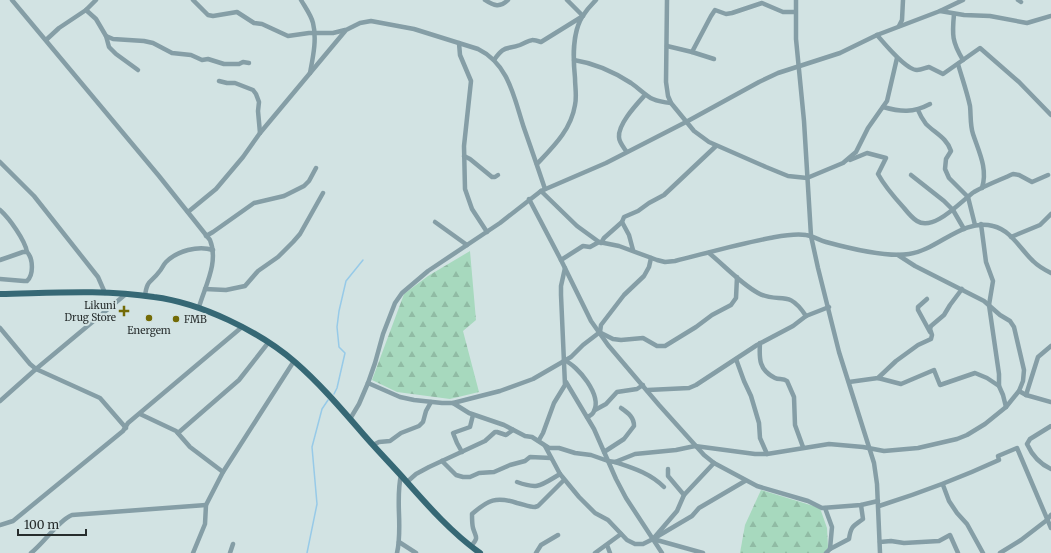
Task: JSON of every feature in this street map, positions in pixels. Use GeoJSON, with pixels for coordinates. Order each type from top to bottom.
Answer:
{"type":"FeatureCollection","features":[{"type":"Feature","properties":{"kind":"main road"},"geometry":{"type":"LineString","coordinates":[[0,294],[105,293],[145,296],[181,302],[199,307],[242,327],[294,361],[330,397],[434,513],[480,553]]}},
{"type":"Feature","properties":{"kind":"street"},"geometry":{"type":"LineString","coordinates":[[12,0],[188,212],[206,236],[213,250],[213,264],[199,307]]}},
{"type":"Feature","properties":{"kind":"street"},"geometry":{"type":"LineString","coordinates":[[46,40],[59,28],[86,10],[96,0]]}},
{"type":"Feature","properties":{"kind":"street"},"geometry":{"type":"LineString","coordinates":[[193,0],[208,15],[213,16],[237,12],[254,23],[262,24],[288,36],[333,33],[346,30],[360,23],[371,21],[414,29],[486,53],[494,60],[510,83],[537,164],[543,190],[557,208],[577,226],[600,242],[633,250],[665,262],[709,253],[740,244],[799,234],[811,236],[822,241],[858,250],[898,255],[922,251],[964,229],[981,224],[997,227],[1011,237],[1032,261],[1051,273]]}},
{"type":"Feature","properties":{"kind":"street"},"geometry":{"type":"LineString","coordinates":[[301,0],[313,21],[315,33],[310,74]]}},
{"type":"Feature","properties":{"kind":"street"},"geometry":{"type":"LineString","coordinates":[[485,0],[490,4],[498,6],[503,5],[508,0]]}},
{"type":"Feature","properties":{"kind":"street"},"geometry":{"type":"LineString","coordinates":[[567,0],[583,16]]}},
{"type":"Feature","properties":{"kind":"street"},"geometry":{"type":"LineString","coordinates":[[537,164],[558,142],[573,115],[576,98],[574,60],[576,34],[578,25],[583,16],[596,0]]}},
{"type":"Feature","properties":{"kind":"street"},"geometry":{"type":"LineString","coordinates":[[667,0],[666,82],[668,96],[671,103],[686,122],[701,137],[716,146],[788,176],[807,178],[867,153],[886,158],[878,174],[885,188],[917,222],[923,224],[930,223],[953,210],[968,197],[982,188],[1013,174],[1019,175],[1032,182],[1048,175]]}},
{"type":"Feature","properties":{"kind":"street"},"geometry":{"type":"LineString","coordinates":[[796,0],[796,39],[811,236],[839,352],[875,469],[879,504],[880,553]]}},
{"type":"Feature","properties":{"kind":"street"},"geometry":{"type":"LineString","coordinates":[[899,26],[902,20],[903,0]]}},
{"type":"Feature","properties":{"kind":"street"},"geometry":{"type":"LineString","coordinates":[[350,419],[359,404],[368,383],[383,334],[395,303],[402,293],[428,271],[487,232],[543,190],[606,163],[759,82],[799,66],[840,53],[877,35],[940,11],[963,0]]}},
{"type":"Feature","properties":{"kind":"street"},"geometry":{"type":"LineString","coordinates":[[692,52],[715,10],[726,14],[762,3],[783,12],[795,12]]}},
{"type":"Feature","properties":{"kind":"street"},"geometry":{"type":"LineString","coordinates":[[86,10],[96,19],[106,36],[109,46],[116,54],[138,70]]}},
{"type":"Feature","properties":{"kind":"street"},"geometry":{"type":"LineString","coordinates":[[940,11],[954,14],[990,16],[1027,23],[1051,16]]}},
{"type":"Feature","properties":{"kind":"street"},"geometry":{"type":"LineString","coordinates":[[954,14],[952,34],[963,60]]}},
{"type":"Feature","properties":{"kind":"street"},"geometry":{"type":"LineString","coordinates":[[494,60],[500,51],[506,48],[522,45],[533,39],[541,42],[583,16]]}},
{"type":"Feature","properties":{"kind":"street"},"geometry":{"type":"LineString","coordinates":[[188,212],[216,189],[243,158],[260,133],[346,30]]}},
{"type":"Feature","properties":{"kind":"street"},"geometry":{"type":"LineString","coordinates":[[877,35],[897,58],[915,70],[929,67],[943,74],[978,48],[982,49],[1019,82],[1051,114]]}},
{"type":"Feature","properties":{"kind":"street"},"geometry":{"type":"LineString","coordinates":[[106,36],[112,39],[153,43],[172,53],[191,55],[202,60],[208,59],[224,64],[239,64],[243,62],[249,63]]}},
{"type":"Feature","properties":{"kind":"street"},"geometry":{"type":"LineString","coordinates":[[459,43],[460,55],[471,80],[466,119],[464,156],[465,189],[474,213],[487,232]]}},
{"type":"Feature","properties":{"kind":"street"},"geometry":{"type":"LineString","coordinates":[[667,46],[714,59]]}},
{"type":"Feature","properties":{"kind":"street"},"geometry":{"type":"LineString","coordinates":[[843,163],[856,152],[868,128],[887,101],[897,58]]}},
{"type":"Feature","properties":{"kind":"street"},"geometry":{"type":"LineString","coordinates":[[574,60],[588,62],[621,78],[657,102],[671,103]]}},
{"type":"Feature","properties":{"kind":"street"},"geometry":{"type":"LineString","coordinates":[[958,64],[967,92],[973,134],[984,166],[985,179],[982,188]]}},
{"type":"Feature","properties":{"kind":"street"},"geometry":{"type":"LineString","coordinates":[[219,81],[227,83],[236,82],[253,90],[259,102],[258,111],[260,133]]}},
{"type":"Feature","properties":{"kind":"street"},"geometry":{"type":"LineString","coordinates":[[626,152],[619,139],[620,129],[630,113],[645,95]]}},
{"type":"Feature","properties":{"kind":"street"},"geometry":{"type":"LineString","coordinates":[[882,107],[899,111],[918,110],[930,104]]}},
{"type":"Feature","properties":{"kind":"street"},"geometry":{"type":"LineString","coordinates":[[918,110],[925,122],[942,137],[951,149],[945,163],[945,169],[949,178],[968,197],[975,225]]}},
{"type":"Feature","properties":{"kind":"street"},"geometry":{"type":"LineString","coordinates":[[561,260],[583,246],[590,247],[600,242],[622,222],[624,217],[638,211],[664,195],[716,146]]}},
{"type":"Feature","properties":{"kind":"street"},"geometry":{"type":"LineString","coordinates":[[464,156],[492,177],[498,175]]}},
{"type":"Feature","properties":{"kind":"street"},"geometry":{"type":"LineString","coordinates":[[0,162],[39,202],[98,277],[105,293]]}},
{"type":"Feature","properties":{"kind":"street"},"geometry":{"type":"LineString","coordinates":[[206,236],[254,203],[284,196],[304,186],[309,181],[316,168]]}},
{"type":"Feature","properties":{"kind":"street"},"geometry":{"type":"LineString","coordinates":[[911,175],[953,210],[964,229]]}},
{"type":"Feature","properties":{"kind":"street"},"geometry":{"type":"LineString","coordinates":[[205,289],[226,290],[245,286],[258,271],[278,257],[300,234],[322,194]]}},
{"type":"Feature","properties":{"kind":"street"},"geometry":{"type":"LineString","coordinates":[[529,200],[591,321],[608,345],[695,446],[714,463],[732,472],[745,481],[757,486],[808,501],[825,508],[879,504],[943,485],[999,460],[998,456],[1017,448],[1030,475],[1051,528]]}},
{"type":"Feature","properties":{"kind":"street"},"geometry":{"type":"LineString","coordinates":[[0,210],[11,223],[26,247],[31,260],[30,278],[24,281],[0,279]]}},
{"type":"Feature","properties":{"kind":"street"},"geometry":{"type":"LineString","coordinates":[[1011,237],[1040,225],[1051,214]]}},
{"type":"Feature","properties":{"kind":"street"},"geometry":{"type":"LineString","coordinates":[[435,222],[467,245]]}},
{"type":"Feature","properties":{"kind":"street"},"geometry":{"type":"LineString","coordinates":[[622,222],[629,235],[633,250]]}},
{"type":"Feature","properties":{"kind":"street"},"geometry":{"type":"LineString","coordinates":[[981,224],[986,263],[993,281],[989,305],[999,374],[999,386],[1006,407]]}},
{"type":"Feature","properties":{"kind":"street"},"geometry":{"type":"LineString","coordinates":[[145,296],[146,285],[160,272],[162,265],[167,260],[176,254],[197,248],[204,247],[213,250]]}},
{"type":"Feature","properties":{"kind":"street"},"geometry":{"type":"LineString","coordinates":[[0,260],[22,252],[27,252]]}},
{"type":"Feature","properties":{"kind":"street"},"geometry":{"type":"LineString","coordinates":[[709,253],[748,286],[760,294],[772,298],[787,298],[800,307],[806,316]]}},
{"type":"Feature","properties":{"kind":"street"},"geometry":{"type":"LineString","coordinates":[[615,462],[635,454],[676,450],[695,446],[756,454],[767,454],[802,447],[829,444],[884,451],[918,448],[957,439],[976,430],[1006,407],[1019,391],[1023,381],[1024,370],[1014,327],[1010,320],[1000,315],[989,305],[962,289],[915,266],[898,255]]}},
{"type":"Feature","properties":{"kind":"street"},"geometry":{"type":"LineString","coordinates":[[368,383],[400,397],[414,400],[453,403],[500,391],[533,379],[571,357],[583,345],[600,332],[601,325],[624,295],[644,276],[649,267],[651,258]]}},
{"type":"Feature","properties":{"kind":"street"},"geometry":{"type":"LineString","coordinates":[[539,440],[554,403],[564,388],[566,382],[561,295],[561,286],[565,268]]}},
{"type":"Feature","properties":{"kind":"street"},"geometry":{"type":"LineString","coordinates":[[600,332],[613,339],[621,340],[643,338],[657,346],[665,346],[696,327],[712,315],[731,305],[736,298],[737,277]]}},
{"type":"Feature","properties":{"kind":"street"},"geometry":{"type":"LineString","coordinates":[[930,332],[931,326],[944,315],[962,289]]}},
{"type":"Feature","properties":{"kind":"street"},"geometry":{"type":"LineString","coordinates":[[0,401],[126,294]]}},
{"type":"Feature","properties":{"kind":"street"},"geometry":{"type":"LineString","coordinates":[[878,378],[896,361],[931,339],[932,335],[918,310],[918,307],[927,299]]}},
{"type":"Feature","properties":{"kind":"street"},"geometry":{"type":"LineString","coordinates":[[648,390],[689,388],[700,383],[760,343],[793,326],[806,316],[828,307]]}},
{"type":"Feature","properties":{"kind":"street"},"geometry":{"type":"LineString","coordinates":[[0,525],[13,521],[126,428],[128,424],[242,327]]}},
{"type":"Feature","properties":{"kind":"street"},"geometry":{"type":"LineString","coordinates":[[0,328],[30,364],[36,369],[102,399],[126,428]]}},
{"type":"Feature","properties":{"kind":"street"},"geometry":{"type":"LineString","coordinates":[[178,434],[238,380],[268,343]]}},
{"type":"Feature","properties":{"kind":"street"},"geometry":{"type":"LineString","coordinates":[[760,343],[759,358],[761,366],[774,378],[787,381],[794,397],[795,425],[802,447]]}},
{"type":"Feature","properties":{"kind":"street"},"geometry":{"type":"LineString","coordinates":[[1026,395],[1038,357],[1051,346]]}},
{"type":"Feature","properties":{"kind":"street"},"geometry":{"type":"LineString","coordinates":[[736,359],[751,396],[759,423],[760,438],[767,454]]}},
{"type":"Feature","properties":{"kind":"street"},"geometry":{"type":"LineString","coordinates":[[564,360],[569,362],[586,380],[594,395],[596,402],[595,410]]}},
{"type":"Feature","properties":{"kind":"street"},"geometry":{"type":"LineString","coordinates":[[193,553],[205,524],[206,505],[223,472],[294,361]]}},
{"type":"Feature","properties":{"kind":"street"},"geometry":{"type":"LineString","coordinates":[[849,382],[878,378],[901,384],[934,370],[940,385],[975,373],[987,378],[999,386]]}},
{"type":"Feature","properties":{"kind":"street"},"geometry":{"type":"LineString","coordinates":[[566,382],[594,430],[626,498],[662,553]]}},
{"type":"Feature","properties":{"kind":"street"},"geometry":{"type":"LineString","coordinates":[[587,417],[595,410],[606,404],[617,392],[637,389],[643,385]]}},
{"type":"Feature","properties":{"kind":"street"},"geometry":{"type":"LineString","coordinates":[[1019,391],[1026,395],[1051,402]]}},
{"type":"Feature","properties":{"kind":"street"},"geometry":{"type":"LineString","coordinates":[[373,445],[379,442],[390,441],[401,433],[419,426],[423,422],[426,411],[432,402]]}},
{"type":"Feature","properties":{"kind":"street"},"geometry":{"type":"LineString","coordinates":[[453,403],[473,415],[504,425],[525,436],[539,440],[544,445],[564,480],[583,502],[599,516],[608,520],[631,543],[643,544],[653,539],[692,516],[699,508],[745,481]]}},
{"type":"Feature","properties":{"kind":"street"},"geometry":{"type":"LineString","coordinates":[[604,452],[624,439],[634,426],[634,420],[630,414],[621,408]]}},
{"type":"Feature","properties":{"kind":"street"},"geometry":{"type":"LineString","coordinates":[[140,414],[178,434],[190,447],[223,472]]}},
{"type":"Feature","properties":{"kind":"street"},"geometry":{"type":"LineString","coordinates":[[462,452],[453,433],[470,428],[473,415]]}},
{"type":"Feature","properties":{"kind":"street"},"geometry":{"type":"LineString","coordinates":[[1051,426],[1030,439],[1027,444],[1031,452],[1042,464],[1051,469]]}},
{"type":"Feature","properties":{"kind":"street"},"geometry":{"type":"LineString","coordinates":[[407,482],[420,472],[485,441],[495,432],[506,435],[513,430]]}},
{"type":"Feature","properties":{"kind":"street"},"geometry":{"type":"LineString","coordinates":[[544,445],[549,448],[565,449],[575,453],[591,455],[615,462],[643,472],[664,487]]}},
{"type":"Feature","properties":{"kind":"street"},"geometry":{"type":"LineString","coordinates":[[442,462],[456,475],[470,477],[479,473],[494,472],[510,465],[525,461],[530,457],[552,458]]}},
{"type":"Feature","properties":{"kind":"street"},"geometry":{"type":"LineString","coordinates":[[653,539],[677,511],[684,495],[714,463]]}},
{"type":"Feature","properties":{"kind":"street"},"geometry":{"type":"LineString","coordinates":[[668,469],[668,476],[684,495]]}},
{"type":"Feature","properties":{"kind":"street"},"geometry":{"type":"LineString","coordinates":[[517,482],[531,487],[541,485],[560,474]]}},
{"type":"Feature","properties":{"kind":"street"},"geometry":{"type":"LineString","coordinates":[[397,553],[399,542],[398,486],[401,475]]}},
{"type":"Feature","properties":{"kind":"street"},"geometry":{"type":"LineString","coordinates":[[471,546],[476,541],[477,537],[473,528],[472,514],[481,506],[494,499],[500,499],[535,507],[538,506],[564,480]]}},
{"type":"Feature","properties":{"kind":"street"},"geometry":{"type":"LineString","coordinates":[[943,485],[949,501],[967,524],[983,553]]}},
{"type":"Feature","properties":{"kind":"street"},"geometry":{"type":"LineString","coordinates":[[31,553],[65,519],[72,515],[206,505]]}},
{"type":"Feature","properties":{"kind":"street"},"geometry":{"type":"LineString","coordinates":[[826,553],[830,549],[849,539],[852,527],[856,522],[864,519],[861,505]]}},
{"type":"Feature","properties":{"kind":"street"},"geometry":{"type":"LineString","coordinates":[[825,508],[832,527],[830,549]]}},
{"type":"Feature","properties":{"kind":"street"},"geometry":{"type":"LineString","coordinates":[[1000,553],[1021,540],[1047,520],[1051,515]]}},
{"type":"Feature","properties":{"kind":"street"},"geometry":{"type":"LineString","coordinates":[[595,553],[621,534]]}},
{"type":"Feature","properties":{"kind":"street"},"geometry":{"type":"LineString","coordinates":[[536,553],[541,545],[558,535]]}},
{"type":"Feature","properties":{"kind":"street"},"geometry":{"type":"LineString","coordinates":[[880,542],[891,541],[904,543],[939,541],[950,535],[958,553]]}},
{"type":"Feature","properties":{"kind":"street"},"geometry":{"type":"LineString","coordinates":[[653,539],[703,553]]}},
{"type":"Feature","properties":{"kind":"street"},"geometry":{"type":"LineString","coordinates":[[399,542],[416,553]]}},
{"type":"Feature","properties":{"kind":"street"},"geometry":{"type":"LineString","coordinates":[[230,553],[234,544]]}},
{"type":"Feature","properties":{"kind":"street"},"geometry":{"type":"LineString","coordinates":[[607,545],[610,553]]}},
{"type":"Feature","properties":{"kind":"green space"},"geometry":{"type":"Polygon","coordinates":[[[470,251],[476,320],[463,331],[479,392],[450,399],[397,392],[372,380],[404,294],[428,276],[470,251]]]}},
{"type":"Feature","properties":{"kind":"green space"},"geometry":{"type":"Polygon","coordinates":[[[761,490],[820,508],[827,528],[828,548],[824,553],[740,553],[745,525],[761,490]]]}},
{"type":"Feature","properties":{"kind":"waterway"},"geometry":{"type":"LineString","coordinates":[[334,394],[337,388],[345,353],[339,347],[337,327],[339,311],[346,281],[363,260]]}},
{"type":"Feature","properties":{"kind":"waterway"},"geometry":{"type":"LineString","coordinates":[[307,553],[317,504],[312,447],[322,409],[328,400]]}},
{"type":"Feature","properties":{"kind":"place","name":"Likuni Drug Store"},"geometry":{"type":"Point","coordinates":[124,311]}},
{"type":"Feature","properties":{"kind":"place","name":"Energem"},"geometry":{"type":"Point","coordinates":[149,318]}},
{"type":"Feature","properties":{"kind":"place","name":"FMB"},"geometry":{"type":"Point","coordinates":[176,319]}}]}
